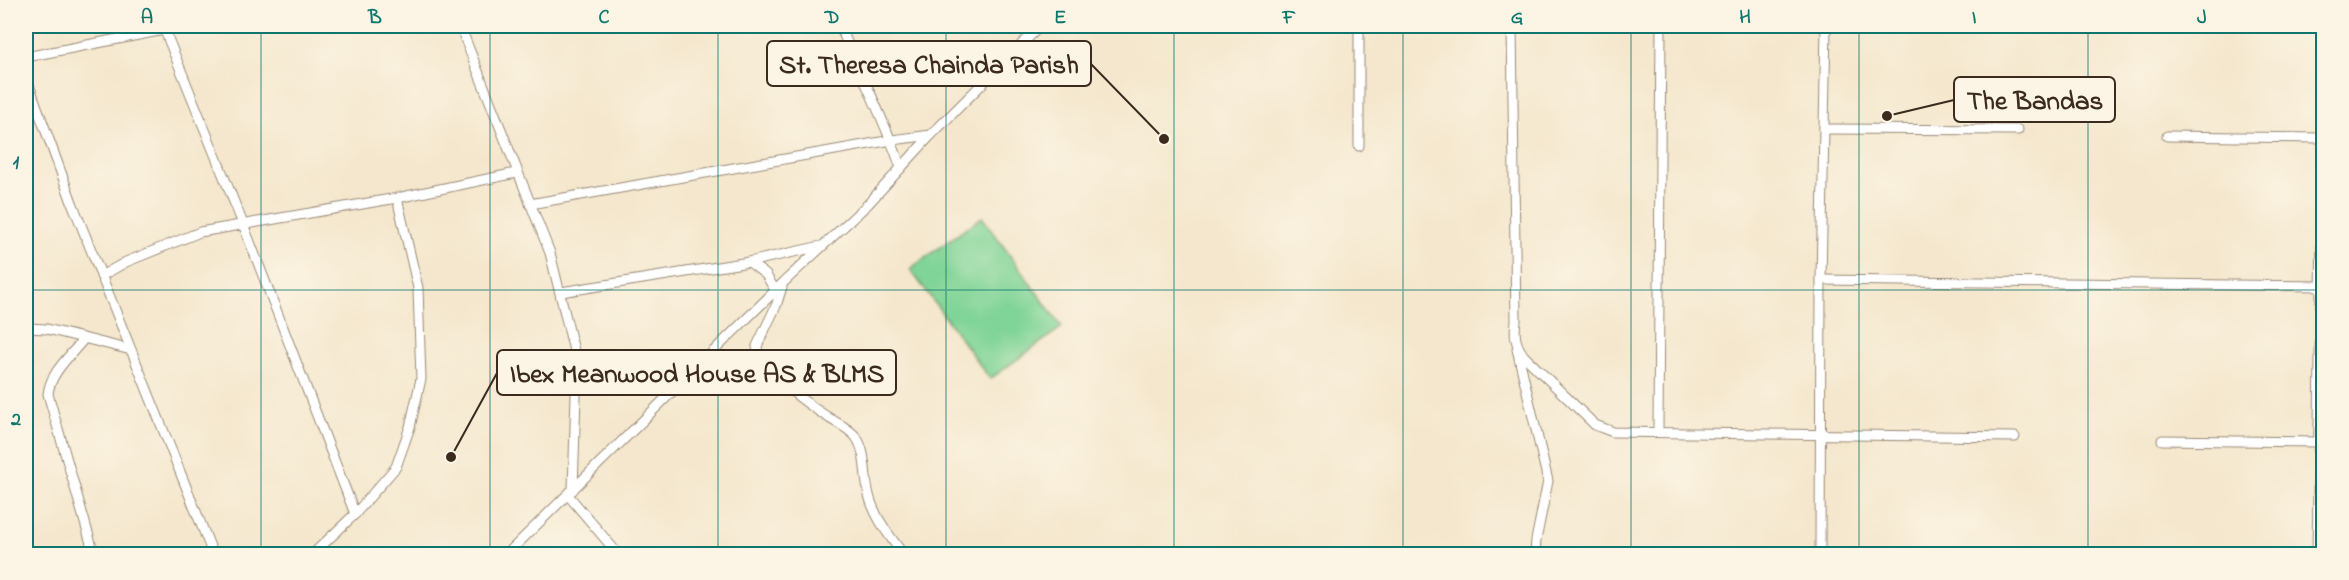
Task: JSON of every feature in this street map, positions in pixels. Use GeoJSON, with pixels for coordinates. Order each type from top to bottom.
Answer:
{"type":"FeatureCollection","features":[{"type":"Feature","properties":{"kind":"street"},"geometry":{"type":"LineString","coordinates":[[459,26],[550,253],[561,292],[577,363],[570,492],[618,555]]}},
{"type":"Feature","properties":{"kind":"street"},"geometry":{"type":"LineString","coordinates":[[840,26],[902,168]]}},
{"type":"Feature","properties":{"kind":"street"},"geometry":{"type":"LineString","coordinates":[[507,555],[775,290],[868,204],[931,135],[1040,26]]}},
{"type":"Feature","properties":{"kind":"street"},"geometry":{"type":"LineString","coordinates":[[1359,26],[1359,146]]}},
{"type":"Feature","properties":{"kind":"street"},"geometry":{"type":"LineString","coordinates":[[1512,26],[1516,321],[1514,334],[1548,480],[1535,555]]}},
{"type":"Feature","properties":{"kind":"street"},"geometry":{"type":"LineString","coordinates":[[1658,431],[1661,26]]}},
{"type":"Feature","properties":{"kind":"street"},"geometry":{"type":"LineString","coordinates":[[1820,555],[1821,280],[1826,26]]}},
{"type":"Feature","properties":{"kind":"street"},"geometry":{"type":"LineString","coordinates":[[26,57],[163,28],[243,224],[355,514]]}},
{"type":"Feature","properties":{"kind":"street"},"geometry":{"type":"LineString","coordinates":[[26,77],[101,276],[213,555]]}},
{"type":"Feature","properties":{"kind":"street"},"geometry":{"type":"LineString","coordinates":[[2317,555],[2322,359],[2320,286],[2324,101]]}},
{"type":"Feature","properties":{"kind":"street"},"geometry":{"type":"LineString","coordinates":[[1824,129],[2018,130]]}},
{"type":"Feature","properties":{"kind":"street"},"geometry":{"type":"LineString","coordinates":[[530,204],[891,140],[931,135]]}},
{"type":"Feature","properties":{"kind":"street"},"geometry":{"type":"LineString","coordinates":[[2167,136],[2323,138]]}},
{"type":"Feature","properties":{"kind":"street"},"geometry":{"type":"LineString","coordinates":[[101,276],[126,262],[178,240],[210,230],[397,198],[516,173]]}},
{"type":"Feature","properties":{"kind":"street"},"geometry":{"type":"LineString","coordinates":[[313,555],[355,514],[396,467],[410,427],[421,378],[418,288],[397,198]]}},
{"type":"Feature","properties":{"kind":"street"},"geometry":{"type":"LineString","coordinates":[[561,292],[749,262],[822,246]]}},
{"type":"Feature","properties":{"kind":"street"},"geometry":{"type":"LineString","coordinates":[[749,262],[766,275],[775,290]]}},
{"type":"Feature","properties":{"kind":"street"},"geometry":{"type":"LineString","coordinates":[[786,280],[779,292],[776,306],[759,338],[757,352],[761,362],[807,404],[846,428],[856,437],[861,447],[869,496],[875,511],[903,555]]}},
{"type":"Feature","properties":{"kind":"street"},"geometry":{"type":"LineString","coordinates":[[1821,280],[2320,286]]}},
{"type":"Feature","properties":{"kind":"street"},"geometry":{"type":"LineString","coordinates":[[26,328],[46,329],[83,340],[131,350]]}},
{"type":"Feature","properties":{"kind":"street"},"geometry":{"type":"LineString","coordinates":[[1514,334],[1518,348],[1524,356],[1595,424],[1613,432],[2015,437]]}},
{"type":"Feature","properties":{"kind":"street"},"geometry":{"type":"LineString","coordinates":[[83,340],[54,375],[48,394],[94,555]]}},
{"type":"Feature","properties":{"kind":"street"},"geometry":{"type":"LineString","coordinates":[[2162,440],[2319,442]]}},
{"type":"Feature","properties":{"kind":"green space"},"geometry":{"type":"Polygon","coordinates":[[[982,217],[1062,327],[990,379],[910,269],[982,217]]]}},
{"type":"Feature","properties":{"kind":"place","name":"The Bandas"},"geometry":{"type":"Point","coordinates":[1887,116]}},
{"type":"Feature","properties":{"kind":"place","name":"St. Theresa Chainda Parish"},"geometry":{"type":"Point","coordinates":[1164,139]}},
{"type":"Feature","properties":{"kind":"place","name":"Ibex Meanwood House AS & BLMS"},"geometry":{"type":"Point","coordinates":[451,457]}}]}
